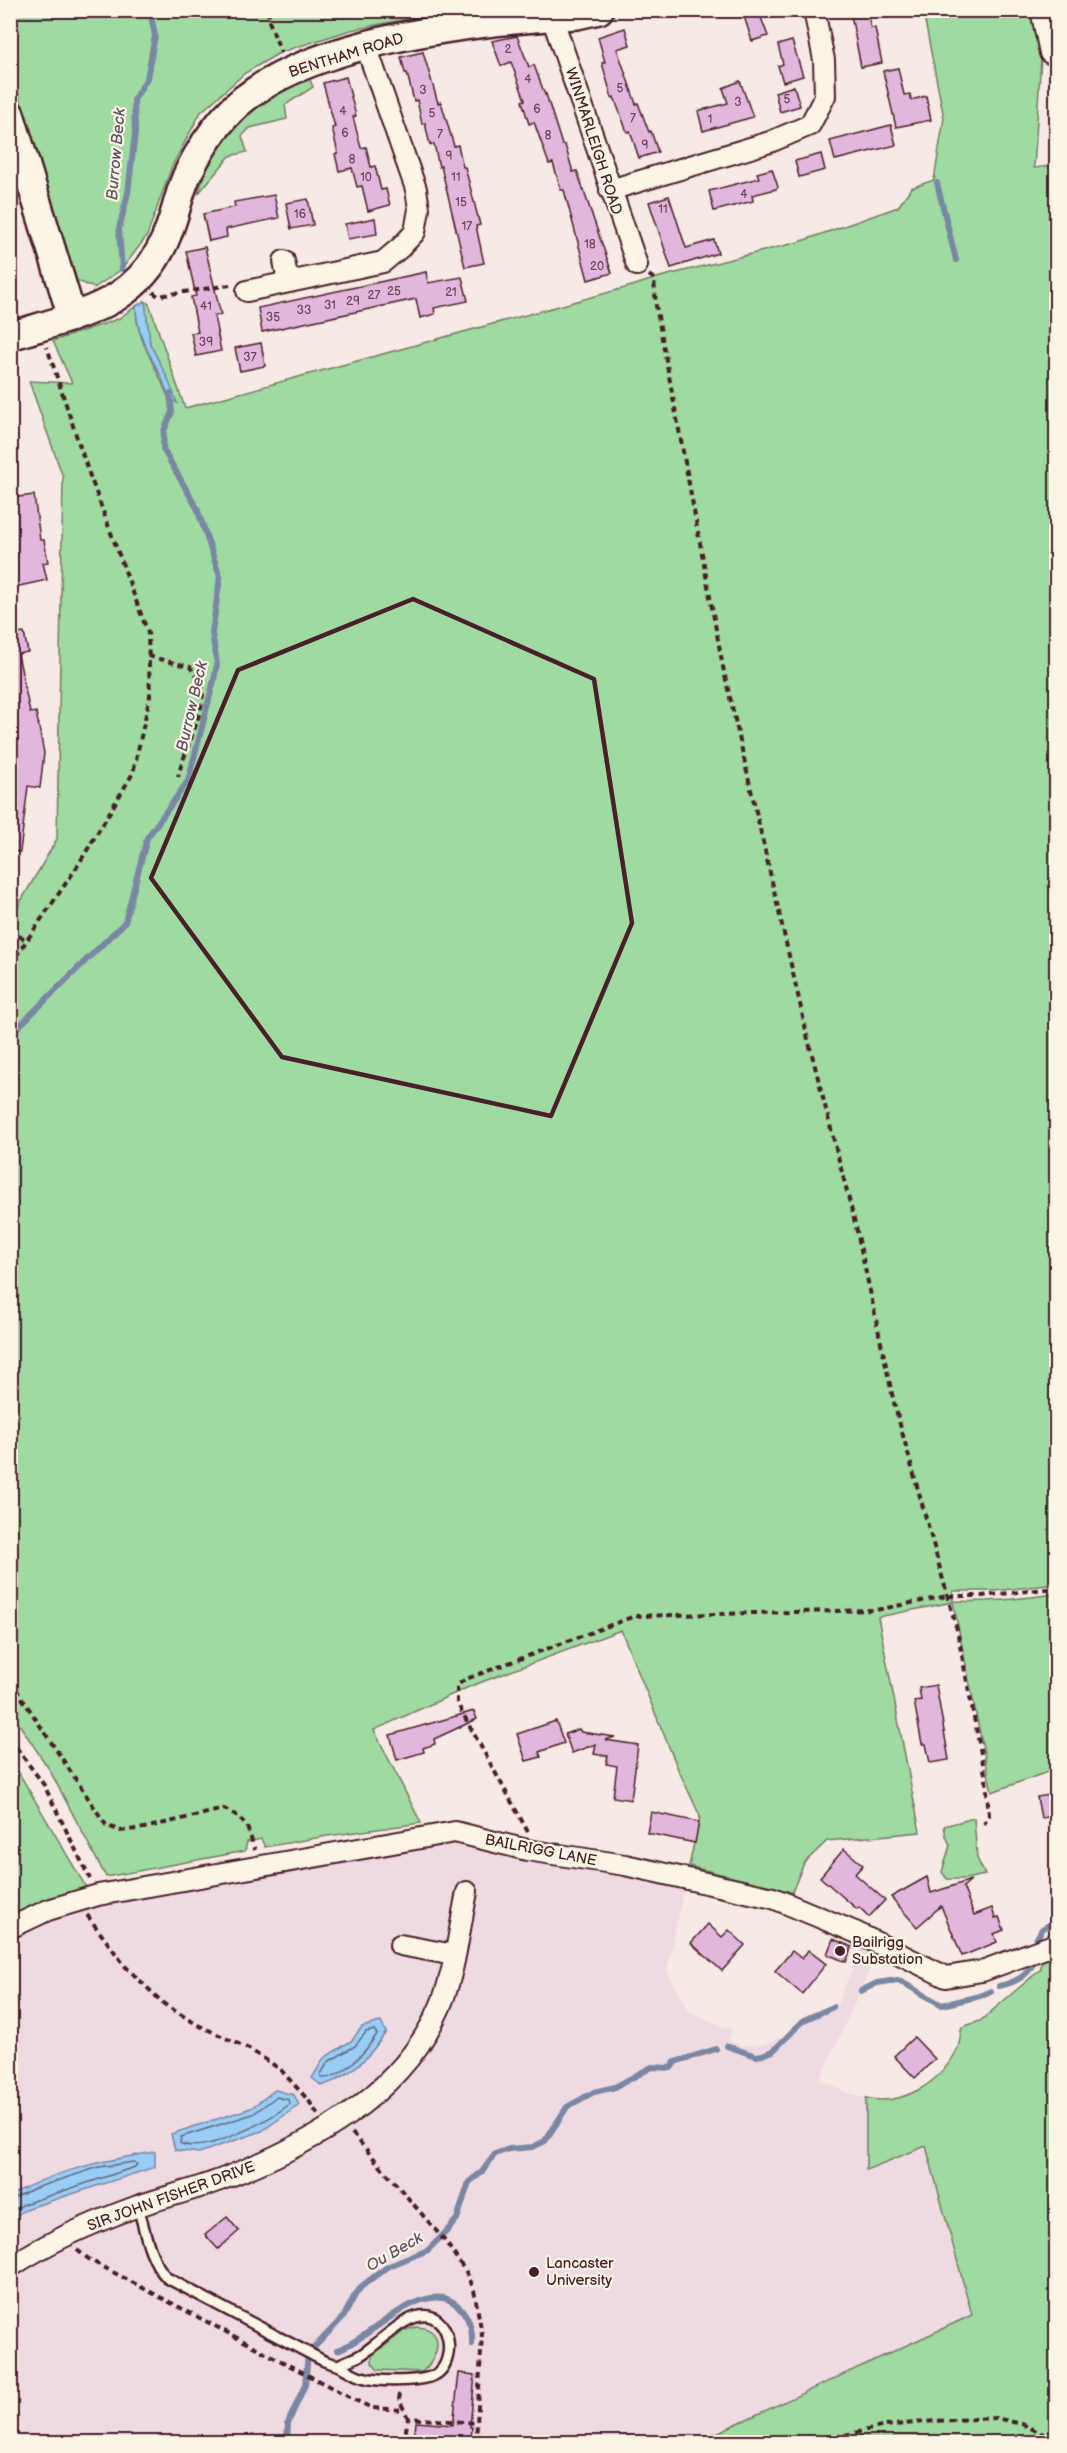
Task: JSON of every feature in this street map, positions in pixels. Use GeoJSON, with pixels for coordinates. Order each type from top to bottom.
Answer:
{"type":"FeatureCollection","features":[{"type":"Feature","properties":{"kind":"street","name":"BENTHAM ROAD"},"geometry":{"type":"LineString","coordinates":[[10,336],[72,317],[113,300],[138,281],[158,258],[188,172],[224,118],[262,86],[288,72],[366,46],[427,31],[577,15],[599,10]]}},
{"type":"Feature","properties":{"kind":"street"},"geometry":{"type":"LineString","coordinates":[[610,190],[770,142],[810,125],[825,96],[824,60],[814,10]]}},
{"type":"Feature","properties":{"kind":"street"},"geometry":{"type":"LineString","coordinates":[[1041,10],[1050,53]]}},
{"type":"Feature","properties":{"kind":"street","name":"WINMARLEIGH ROAD"},"geometry":{"type":"LineString","coordinates":[[552,17],[637,265]]}},
{"type":"Feature","properties":{"kind":"street"},"geometry":{"type":"LineString","coordinates":[[247,291],[383,262],[402,247],[415,232],[419,209],[416,189],[366,46]]}},
{"type":"Feature","properties":{"kind":"street"},"geometry":{"type":"LineString","coordinates":[[10,114],[72,317]]}},
{"type":"Feature","properties":{"kind":"street"},"geometry":{"type":"LineString","coordinates":[[284,261],[288,281]]}},
{"type":"Feature","properties":{"kind":"street","name":"BAILRIGG LANE"},"geometry":{"type":"LineString","coordinates":[[10,1928],[48,1910],[88,1898],[455,1832],[527,1850],[625,1865],[773,1898],[855,1932],[946,1977],[982,1971],[1056,1944]]}},
{"type":"Feature","properties":{"kind":"street","name":"SIR JOHN FISHER DRIVE"},"geometry":{"type":"LineString","coordinates":[[10,2267],[76,2231],[138,2206],[219,2181],[266,2161],[333,2124],[382,2090],[398,2073],[426,2034],[440,2006],[454,1955],[467,1892]]}},
{"type":"Feature","properties":{"kind":"street"},"geometry":{"type":"LineString","coordinates":[[400,1945],[454,1955]]}},
{"type":"Feature","properties":{"kind":"lane"},"geometry":{"type":"LineString","coordinates":[[138,2206],[153,2257],[159,2270],[167,2278],[320,2359],[363,2378],[416,2381],[428,2379],[440,2372],[446,2362],[449,2349],[448,2333],[433,2317],[419,2316],[400,2326],[359,2356],[338,2365]]}},
{"type":"Feature","properties":{"kind":"path"},"geometry":{"type":"LineString","coordinates":[[268,10],[269,21],[285,62]]}},
{"type":"Feature","properties":{"kind":"path"},"geometry":{"type":"LineString","coordinates":[[637,265],[654,279],[656,306],[725,679],[808,1039],[857,1231],[894,1403],[948,1596],[969,1686],[986,1779],[989,1816],[984,1824]]}},
{"type":"Feature","properties":{"kind":"path"},"geometry":{"type":"LineString","coordinates":[[138,281],[158,296],[245,283],[247,291]]}},
{"type":"Feature","properties":{"kind":"path"},"geometry":{"type":"LineString","coordinates":[[10,965],[77,867],[133,773],[150,696],[147,633],[87,468],[40,327]]}},
{"type":"Feature","properties":{"kind":"path"},"geometry":{"type":"LineString","coordinates":[[148,656],[172,660],[190,667],[202,684],[203,704],[182,757],[178,777]]}},
{"type":"Feature","properties":{"kind":"path"},"geometry":{"type":"LineString","coordinates":[[10,930],[27,941]]}},
{"type":"Feature","properties":{"kind":"path"},"geometry":{"type":"LineString","coordinates":[[527,1850],[530,1836],[524,1820],[458,1703],[458,1685],[466,1679],[635,1617],[876,1610],[948,1596],[982,1596],[1056,1588]]}},
{"type":"Feature","properties":{"kind":"path"},"geometry":{"type":"LineString","coordinates":[[10,1680],[106,1825],[120,1831],[144,1828],[224,1809],[238,1816],[247,1827],[253,1840],[259,1866]]}},
{"type":"Feature","properties":{"kind":"path"},"geometry":{"type":"LineString","coordinates":[[10,1739],[44,1785],[88,1898],[82,1909],[125,1966],[164,2004],[198,2025],[249,2049],[280,2069],[309,2101],[318,2115],[326,2111]]}},
{"type":"Feature","properties":{"kind":"path"},"geometry":{"type":"LineString","coordinates":[[350,2131],[445,2241],[468,2275],[479,2305],[482,2334],[476,2442]]}},
{"type":"Feature","properties":{"kind":"path"},"geometry":{"type":"LineString","coordinates":[[74,2248],[90,2260],[372,2408],[404,2410]]}},
{"type":"Feature","properties":{"kind":"path"},"geometry":{"type":"LineString","coordinates":[[398,2380],[399,2399],[408,2418],[404,2442]]}},
{"type":"Feature","properties":{"kind":"path"},"geometry":{"type":"LineString","coordinates":[[408,2418],[477,2423]]}},
{"type":"Feature","properties":{"kind":"path"},"geometry":{"type":"LineString","coordinates":[[814,2442],[885,2426],[996,2418],[1022,2424],[1056,2440]]}},
{"type":"Feature","properties":{"kind":"highlighted area"},"geometry":{"type":"Polygon","coordinates":[[[413,599],[594,679],[632,923],[551,1116],[282,1057],[151,878],[238,670],[413,599]]]}},
{"type":"Feature","properties":{"kind":"shaded area","name":"Lancaster University"},"geometry":{"type":"Polygon","coordinates":[[[437,1843],[461,1843],[531,1860],[684,1887],[667,1971],[690,2012],[732,2030],[729,2041],[744,2046],[765,2044],[778,2039],[806,2015],[837,2004],[862,1946],[877,1953],[820,2080],[855,2096],[874,2100],[892,2101],[912,2094],[929,2083],[947,2065],[958,2049],[962,2027],[980,2021],[1041,1969],[1041,1960],[1056,1955],[1056,2442],[11,2442],[10,1938],[48,1921],[95,1905],[218,1884],[276,1870],[437,1843]]]}},
{"type":"Feature","properties":{"kind":"green space"},"geometry":{"type":"Polygon","coordinates":[[[10,11],[447,11],[351,30],[281,52],[245,73],[201,112],[172,166],[147,236],[122,269],[94,288],[73,279],[63,260],[11,66],[10,11]]]}},
{"type":"Feature","properties":{"kind":"green space"},"geometry":{"type":"Polygon","coordinates":[[[923,11],[1031,11],[1041,57],[1034,168],[1056,165],[1056,1584],[994,1591],[953,1591],[953,1601],[992,1601],[1056,1594],[1056,1769],[992,1792],[953,1602],[878,1617],[920,1832],[827,1841],[804,1863],[792,1892],[689,1866],[700,1816],[678,1769],[621,1630],[471,1686],[374,1730],[421,1823],[265,1847],[261,1839],[247,1842],[245,1851],[106,1877],[49,1769],[11,1712],[10,920],[57,839],[63,477],[29,381],[72,383],[53,341],[118,319],[136,306],[143,342],[168,397],[176,402],[167,377],[150,344],[145,301],[149,304],[185,408],[660,277],[799,242],[898,207],[911,188],[934,180],[944,118],[923,11]]]}},
{"type":"Feature","properties":{"kind":"green space"},"geometry":{"type":"Polygon","coordinates":[[[307,73],[313,87],[285,105],[287,119],[250,128],[242,136],[247,152],[230,156],[198,194],[211,154],[251,102],[307,73]]]}},
{"type":"Feature","properties":{"kind":"green space"},"geometry":{"type":"Polygon","coordinates":[[[10,1758],[86,1887],[11,1915],[10,1915],[10,1758]]]}},
{"type":"Feature","properties":{"kind":"green space"},"geometry":{"type":"Polygon","coordinates":[[[974,1818],[977,1858],[985,1875],[965,1879],[947,1879],[942,1872],[950,1845],[944,1826],[974,1818]]]}},
{"type":"Feature","properties":{"kind":"green space"},"geometry":{"type":"Polygon","coordinates":[[[1055,1954],[1056,2442],[697,2442],[972,2315],[926,2146],[866,2170],[866,2098],[893,2099],[919,2090],[930,2082],[941,2073],[957,2050],[962,2027],[980,2021],[1041,1969],[1041,1960],[1055,1954]]]}},
{"type":"Feature","properties":{"kind":"green space"},"geometry":{"type":"Polygon","coordinates":[[[416,2327],[432,2332],[436,2338],[436,2352],[428,2366],[422,2372],[378,2370],[372,2363],[372,2356],[405,2330],[416,2327]]]}},
{"type":"Feature","properties":{"kind":"water"},"geometry":{"type":"Polygon","coordinates":[[[145,301],[150,344],[177,403],[168,394],[138,325],[136,306],[145,301]]]}},
{"type":"Feature","properties":{"kind":"water"},"geometry":{"type":"Polygon","coordinates":[[[381,2022],[386,2032],[359,2065],[322,2086],[312,2078],[324,2058],[351,2041],[362,2027],[381,2022]]]}},
{"type":"Feature","properties":{"kind":"water"},"geometry":{"type":"Polygon","coordinates":[[[275,2090],[294,2095],[299,2105],[262,2131],[199,2153],[175,2150],[171,2134],[251,2108],[275,2090]]]}},
{"type":"Feature","properties":{"kind":"water"},"geometry":{"type":"Polygon","coordinates":[[[155,2152],[155,2167],[26,2209],[11,2220],[11,2195],[28,2186],[81,2167],[155,2152]]]}},
{"type":"Feature","properties":{"kind":"building"},"geometry":{"type":"Polygon","coordinates":[[[742,10],[758,10],[768,36],[752,41],[742,10]]]}},
{"type":"Feature","properties":{"kind":"building"},"geometry":{"type":"Polygon","coordinates":[[[850,10],[867,10],[871,28],[875,28],[882,63],[861,67],[850,10]]]}},
{"type":"Feature","properties":{"kind":"building"},"geometry":{"type":"Polygon","coordinates":[[[625,28],[630,45],[617,49],[636,104],[638,103],[649,132],[651,131],[658,152],[639,158],[630,131],[627,132],[614,97],[612,98],[602,63],[605,62],[598,37],[625,28]]]}},
{"type":"Feature","properties":{"kind":"building"},"geometry":{"type":"Polygon","coordinates":[[[517,36],[529,67],[534,65],[546,94],[573,172],[577,171],[612,273],[588,280],[564,190],[561,190],[553,163],[549,164],[534,122],[529,124],[522,101],[525,100],[511,62],[501,66],[492,41],[517,36]]]}},
{"type":"Feature","properties":{"kind":"building"},"geometry":{"type":"Polygon","coordinates":[[[792,41],[803,76],[783,82],[778,66],[783,64],[778,45],[792,41]]]}},
{"type":"Feature","properties":{"kind":"building"},"geometry":{"type":"Polygon","coordinates":[[[423,52],[438,103],[441,102],[454,146],[458,145],[463,167],[465,167],[480,225],[476,226],[484,263],[465,267],[441,166],[439,167],[434,144],[430,145],[425,123],[422,124],[417,100],[414,101],[407,73],[405,73],[401,57],[423,52]]]}},
{"type":"Feature","properties":{"kind":"building"},"geometry":{"type":"Polygon","coordinates":[[[898,68],[904,95],[910,94],[911,100],[926,96],[931,120],[896,127],[883,71],[898,68]]]}},
{"type":"Feature","properties":{"kind":"building"},"geometry":{"type":"Polygon","coordinates":[[[346,77],[361,148],[366,147],[371,167],[375,166],[381,190],[386,189],[390,205],[368,211],[362,186],[357,187],[352,168],[339,171],[335,154],[338,153],[332,128],[335,127],[323,83],[346,77]]]}},
{"type":"Feature","properties":{"kind":"building"},"geometry":{"type":"Polygon","coordinates":[[[740,81],[753,117],[703,131],[698,111],[728,103],[723,88],[740,81]]]}},
{"type":"Feature","properties":{"kind":"building"},"geometry":{"type":"Polygon","coordinates":[[[794,86],[800,106],[780,112],[775,92],[794,86]]]}},
{"type":"Feature","properties":{"kind":"building"},"geometry":{"type":"Polygon","coordinates":[[[891,125],[896,145],[835,160],[830,141],[891,125]]]}},
{"type":"Feature","properties":{"kind":"building"},"geometry":{"type":"Polygon","coordinates":[[[821,154],[825,170],[799,177],[795,161],[821,154]]]}},
{"type":"Feature","properties":{"kind":"building"},"geometry":{"type":"Polygon","coordinates":[[[772,169],[778,187],[776,189],[752,195],[753,201],[714,211],[709,191],[759,178],[757,173],[772,169]]]}},
{"type":"Feature","properties":{"kind":"building"},"geometry":{"type":"Polygon","coordinates":[[[274,195],[279,218],[226,229],[227,237],[209,241],[203,214],[235,207],[234,202],[274,195]]]}},
{"type":"Feature","properties":{"kind":"building"},"geometry":{"type":"Polygon","coordinates":[[[669,196],[686,248],[714,240],[718,253],[671,268],[649,202],[669,196]]]}},
{"type":"Feature","properties":{"kind":"building"},"geometry":{"type":"Polygon","coordinates":[[[308,199],[313,225],[291,229],[286,203],[308,199]]]}},
{"type":"Feature","properties":{"kind":"building"},"geometry":{"type":"Polygon","coordinates":[[[375,218],[377,234],[348,239],[345,224],[375,218]]]}},
{"type":"Feature","properties":{"kind":"building"},"geometry":{"type":"Polygon","coordinates":[[[205,247],[221,315],[214,316],[221,351],[196,356],[191,333],[198,332],[191,297],[196,296],[186,251],[205,247]]]}},
{"type":"Feature","properties":{"kind":"building"},"geometry":{"type":"Polygon","coordinates":[[[426,272],[428,283],[462,277],[468,301],[434,308],[435,314],[420,318],[416,299],[262,332],[258,308],[426,272]]]}},
{"type":"Feature","properties":{"kind":"building"},"geometry":{"type":"Polygon","coordinates":[[[261,343],[265,366],[240,371],[235,348],[261,343]]]}},
{"type":"Feature","properties":{"kind":"building"},"geometry":{"type":"Polygon","coordinates":[[[34,495],[40,540],[44,540],[48,562],[43,563],[47,580],[10,588],[10,564],[14,563],[10,537],[10,498],[34,495]]]}},
{"type":"Feature","properties":{"kind":"building"},"geometry":{"type":"Polygon","coordinates":[[[24,633],[28,652],[18,654],[30,713],[36,712],[44,753],[40,788],[28,786],[20,852],[10,851],[10,763],[16,763],[10,735],[10,635],[24,633]]]}},
{"type":"Feature","properties":{"kind":"building"},"geometry":{"type":"Polygon","coordinates":[[[936,1685],[949,1760],[930,1763],[926,1744],[922,1744],[914,1701],[921,1700],[919,1688],[936,1685]]]}},
{"type":"Feature","properties":{"kind":"building"},"geometry":{"type":"Polygon","coordinates":[[[474,1711],[477,1719],[434,1739],[435,1744],[423,1748],[424,1752],[397,1760],[390,1735],[474,1711]]]}},
{"type":"Feature","properties":{"kind":"building"},"geometry":{"type":"Polygon","coordinates":[[[556,1721],[564,1743],[539,1752],[541,1757],[526,1761],[517,1734],[556,1721]]]}},
{"type":"Feature","properties":{"kind":"building"},"geometry":{"type":"Polygon","coordinates":[[[579,1729],[581,1732],[615,1737],[605,1740],[638,1745],[631,1800],[613,1797],[617,1766],[606,1764],[608,1756],[594,1754],[596,1744],[572,1753],[565,1734],[579,1729]]]}},
{"type":"Feature","properties":{"kind":"building"},"geometry":{"type":"Polygon","coordinates":[[[1056,1794],[1056,1816],[1041,1818],[1037,1797],[1056,1794]]]}},
{"type":"Feature","properties":{"kind":"building"},"geometry":{"type":"Polygon","coordinates":[[[651,1812],[699,1822],[695,1843],[647,1833],[651,1812]]]}},
{"type":"Feature","properties":{"kind":"building"},"geometry":{"type":"Polygon","coordinates":[[[844,1849],[863,1865],[855,1874],[885,1900],[869,1917],[820,1877],[844,1849]]]}},
{"type":"Feature","properties":{"kind":"building"},"geometry":{"type":"Polygon","coordinates":[[[927,1877],[931,1893],[971,1880],[963,1887],[974,1915],[992,1908],[995,1918],[999,1917],[1004,1930],[994,1934],[997,1942],[962,1956],[941,1906],[917,1927],[891,1897],[927,1877]]]}},
{"type":"Feature","properties":{"kind":"building"},"geometry":{"type":"Polygon","coordinates":[[[708,1924],[722,1937],[729,1930],[745,1945],[722,1971],[691,1943],[708,1924]]]}},
{"type":"Feature","properties":{"kind":"building","name":"Bailrigg Substation"},"geometry":{"type":"Polygon","coordinates":[[[833,1939],[852,1947],[846,1962],[827,1954],[833,1939]]]}},
{"type":"Feature","properties":{"kind":"building"},"geometry":{"type":"Polygon","coordinates":[[[808,1950],[826,1964],[802,1994],[775,1971],[792,1951],[802,1959],[808,1950]]]}},
{"type":"Feature","properties":{"kind":"building"},"geometry":{"type":"Polygon","coordinates":[[[914,2037],[935,2059],[915,2078],[894,2056],[914,2037]]]}},
{"type":"Feature","properties":{"kind":"building"},"geometry":{"type":"Polygon","coordinates":[[[227,2217],[239,2231],[218,2249],[205,2235],[227,2217]]]}},
{"type":"Feature","properties":{"kind":"building"},"geometry":{"type":"Polygon","coordinates":[[[459,2373],[475,2375],[470,2427],[472,2427],[471,2442],[414,2442],[416,2422],[453,2425],[459,2373]]]}},
{"type":"Feature","properties":{"kind":"waterway","name":"Burrow Beck"},"geometry":{"type":"LineString","coordinates":[[122,269],[119,229],[128,193],[135,133],[134,100],[147,78],[155,36],[150,10]]}},
{"type":"Feature","properties":{"kind":"waterway"},"geometry":{"type":"LineString","coordinates":[[937,183],[956,260]]}},
{"type":"Feature","properties":{"kind":"waterway","name":"Burrow Beck"},"geometry":{"type":"LineString","coordinates":[[10,1035],[125,922],[147,838],[188,781],[214,680],[217,664],[212,633],[220,577],[197,508],[163,449],[164,431],[172,412],[170,394]]}},
{"type":"Feature","properties":{"kind":"waterway","name":"Ou Beck"},"geometry":{"type":"LineString","coordinates":[[1036,1940],[1042,1929],[1056,1921]]}},
{"type":"Feature","properties":{"kind":"waterway","name":"Ou Beck"},"geometry":{"type":"LineString","coordinates":[[999,1986],[1019,1979],[1033,1963]]}},
{"type":"Feature","properties":{"kind":"waterway","name":"Ou Beck"},"geometry":{"type":"LineString","coordinates":[[861,1991],[877,1983],[898,1980],[942,2005],[991,1991]]}},
{"type":"Feature","properties":{"kind":"waterway","name":"Ou Beck"},"geometry":{"type":"LineString","coordinates":[[727,2046],[756,2056],[773,2051],[804,2020],[833,2007]]}},
{"type":"Feature","properties":{"kind":"waterway","name":"Ou Beck"},"geometry":{"type":"LineString","coordinates":[[287,2442],[288,2423],[305,2385],[308,2354],[344,2316],[362,2286],[387,2267],[428,2250],[445,2233],[457,2219],[469,2182],[482,2172],[495,2154],[509,2149],[533,2147],[545,2141],[567,2107],[594,2092],[615,2087],[652,2067],[671,2068],[675,2062],[716,2049]]}},
{"type":"Feature","properties":{"kind":"waterway"},"geometry":{"type":"LineString","coordinates":[[337,2350],[351,2344],[400,2311],[417,2302],[433,2298],[449,2300],[462,2310],[470,2326],[472,2344]]}},
{"type":"Feature","properties":{"kind":"place","name":"Bailrigg Substation"},"geometry":{"type":"Point","coordinates":[840,1951]}},
{"type":"Feature","properties":{"kind":"place","name":"Lancaster University"},"geometry":{"type":"Point","coordinates":[534,2272]}}]}
